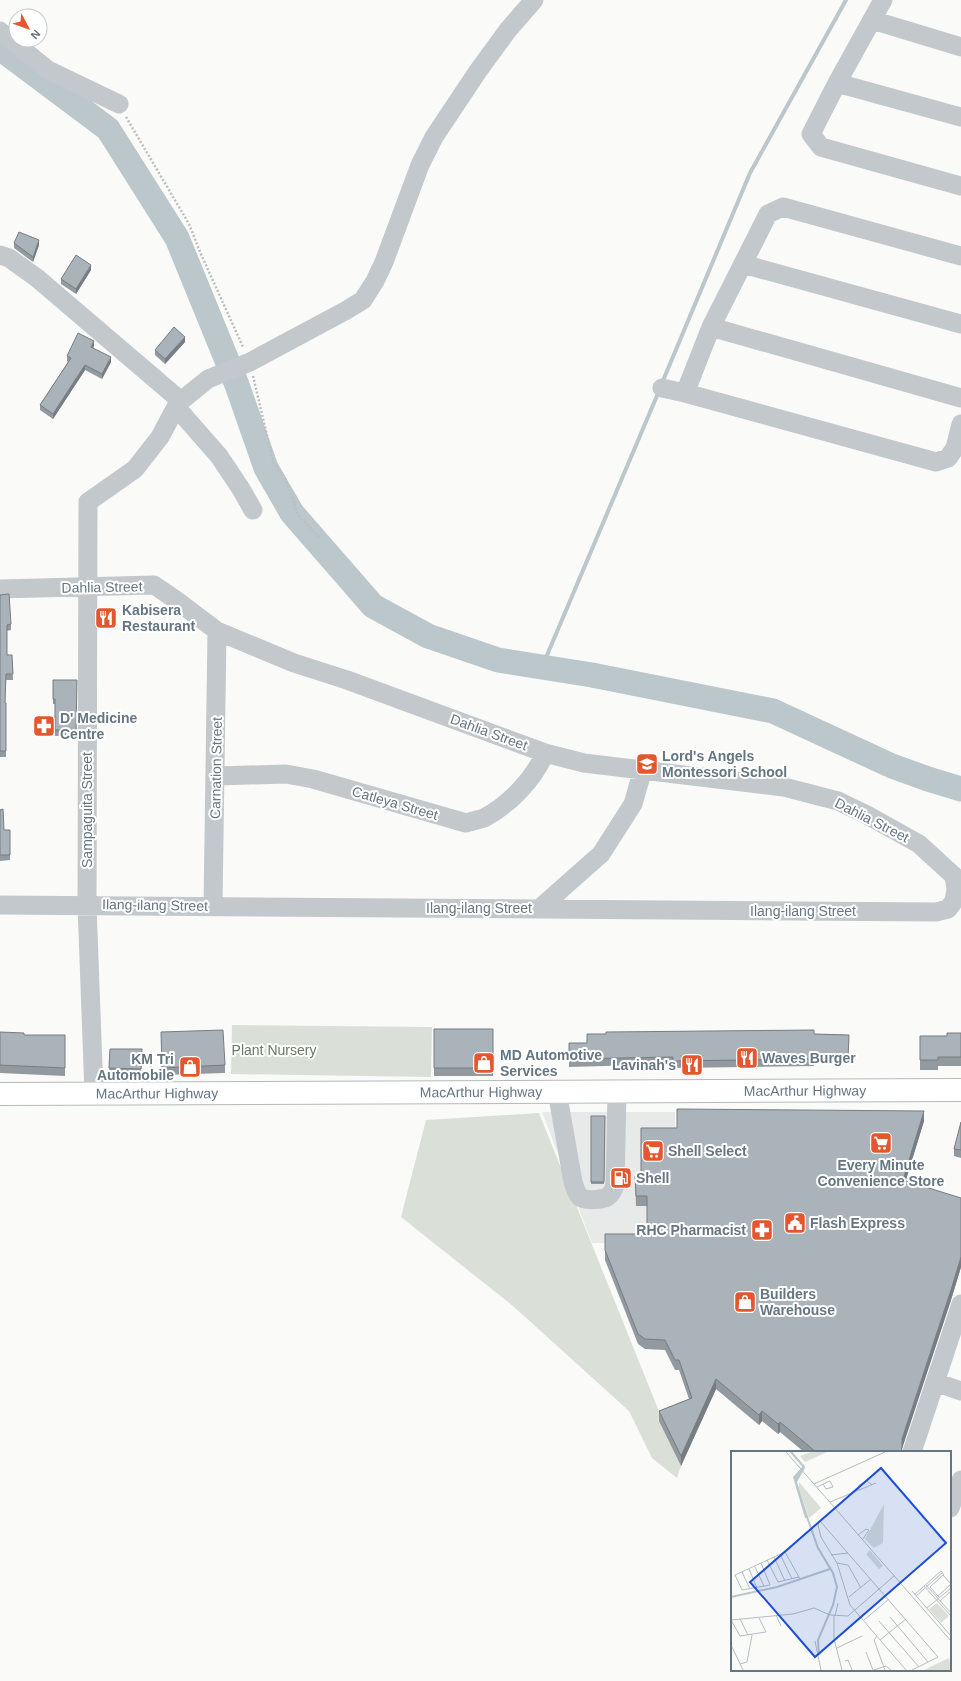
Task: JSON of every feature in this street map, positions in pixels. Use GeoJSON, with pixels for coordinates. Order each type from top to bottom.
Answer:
{"type":"FeatureCollection","features":[{"type":"Feature","properties":{"kind":"highway","name":"MacArthur Highway"},"geometry":{"type":"LineString","coordinates":[[0,1094],[961,1090]]}},
{"type":"Feature","properties":{"kind":"street","name":"Sampaguita Street"},"geometry":{"type":"LineString","coordinates":[[94,1093],[87,905],[88,502],[135,469],[160,437],[178,404],[208,379],[248,363],[345,311],[362,300],[375,281],[384,262],[420,165],[434,137],[478,71],[508,30],[534,0]]}},
{"type":"Feature","properties":{"kind":"street"},"geometry":{"type":"LineString","coordinates":[[883,0],[811,134],[821,147],[961,186]]}},
{"type":"Feature","properties":{"kind":"street"},"geometry":{"type":"LineString","coordinates":[[872,20],[961,47]]}},
{"type":"Feature","properties":{"kind":"street"},"geometry":{"type":"LineString","coordinates":[[0,31],[48,70],[119,104]]}},
{"type":"Feature","properties":{"kind":"street"},"geometry":{"type":"LineString","coordinates":[[838,83],[961,116]]}},
{"type":"Feature","properties":{"kind":"street"},"geometry":{"type":"LineString","coordinates":[[685,393],[711,327],[768,214],[783,207],[961,256]]}},
{"type":"Feature","properties":{"kind":"street"},"geometry":{"type":"LineString","coordinates":[[0,255],[9,258],[37,278],[178,404],[219,456],[253,510]]}},
{"type":"Feature","properties":{"kind":"street"},"geometry":{"type":"LineString","coordinates":[[743,264],[961,324]]}},
{"type":"Feature","properties":{"kind":"street"},"geometry":{"type":"LineString","coordinates":[[711,327],[961,398]]}},
{"type":"Feature","properties":{"kind":"street"},"geometry":{"type":"LineString","coordinates":[[662,388],[936,462],[948,458],[955,448],[961,424]]}},
{"type":"Feature","properties":{"kind":"street","name":"Dahlia Street"},"geometry":{"type":"LineString","coordinates":[[0,589],[154,585],[217,631],[294,663],[347,680],[545,753],[584,763],[784,787],[838,801],[868,815],[919,844],[954,876],[956,889],[954,902]]}},
{"type":"Feature","properties":{"kind":"street","name":"Carnation Street"},"geometry":{"type":"LineString","coordinates":[[213,906],[217,631]]}},
{"type":"Feature","properties":{"kind":"street","name":"Catleya Street"},"geometry":{"type":"LineString","coordinates":[[216,776],[286,774],[313,779],[466,823],[482,818],[497,810],[516,794],[540,764],[545,753]]}},
{"type":"Feature","properties":{"kind":"street"},"geometry":{"type":"LineString","coordinates":[[540,908],[601,854],[633,804],[643,769]]}},
{"type":"Feature","properties":{"kind":"street","name":"Ilang-ilang Street"},"geometry":{"type":"LineString","coordinates":[[0,905],[936,912],[948,909],[954,902]]}},
{"type":"Feature","properties":{"kind":"street"},"geometry":{"type":"LineString","coordinates":[[557,1091],[573,1182],[577,1193],[581,1198],[586,1200],[606,1197],[613,1191],[615,1184],[617,1092]]}},
{"type":"Feature","properties":{"kind":"street"},"geometry":{"type":"LineString","coordinates":[[912,1451],[960,1309]]}},
{"type":"Feature","properties":{"kind":"street"},"geometry":{"type":"LineString","coordinates":[[935,1382],[961,1391]]}},
{"type":"Feature","properties":{"kind":"street"},"geometry":{"type":"LineString","coordinates":[[951,1505],[961,1480]]}},
{"type":"Feature","properties":{"kind":"path"},"geometry":{"type":"LineString","coordinates":[[119,104],[189,224],[248,363],[273,461],[286,480],[298,515],[319,537]]}},
{"type":"Feature","properties":{"kind":"shaded area","name":"Shell"},"geometry":{"type":"Polygon","coordinates":[[[542,1112],[675,1112],[676,1243],[592,1243],[542,1112]]]}},
{"type":"Feature","properties":{"kind":"green space","name":"Plant Nursery"},"geometry":{"type":"Polygon","coordinates":[[[232,1025],[432,1027],[431,1077],[231,1074],[232,1025]]]}},
{"type":"Feature","properties":{"kind":"green space"},"geometry":{"type":"Polygon","coordinates":[[[539,1113],[681,1466],[677,1478],[652,1458],[629,1411],[513,1306],[401,1217],[426,1120],[539,1113]]]}},
{"type":"Feature","properties":{"kind":"building"},"geometry":{"type":"Polygon","coordinates":[[[19,232],[39,240],[33,257],[14,243],[19,232]]]}},
{"type":"Feature","properties":{"kind":"building"},"geometry":{"type":"Polygon","coordinates":[[[76,255],[91,265],[76,289],[61,279],[76,255]]]}},
{"type":"Feature","properties":{"kind":"building"},"geometry":{"type":"Polygon","coordinates":[[[174,327],[185,337],[165,359],[155,350],[174,327]]]}},
{"type":"Feature","properties":{"kind":"building"},"geometry":{"type":"Polygon","coordinates":[[[78,333],[94,341],[91,347],[111,357],[102,374],[85,365],[53,414],[40,405],[71,358],[67,356],[78,333]]]}},
{"type":"Feature","properties":{"kind":"building"},"geometry":{"type":"Polygon","coordinates":[[[9,594],[11,624],[7,625],[7,655],[12,655],[13,674],[6,674],[6,751],[0,751],[0,595],[9,594]]]}},
{"type":"Feature","properties":{"kind":"building"},"geometry":{"type":"Polygon","coordinates":[[[53,680],[77,680],[76,730],[55,730],[55,699],[53,699],[53,680]]]}},
{"type":"Feature","properties":{"kind":"building"},"geometry":{"type":"Polygon","coordinates":[[[3,809],[4,830],[10,830],[10,855],[0,855],[0,810],[3,809]]]}},
{"type":"Feature","properties":{"kind":"building"},"geometry":{"type":"Polygon","coordinates":[[[434,1029],[493,1029],[493,1068],[434,1068],[434,1029]]]}},
{"type":"Feature","properties":{"kind":"building"},"geometry":{"type":"Polygon","coordinates":[[[223,1030],[225,1065],[162,1068],[161,1032],[223,1030]]]}},
{"type":"Feature","properties":{"kind":"building"},"geometry":{"type":"Polygon","coordinates":[[[814,1030],[814,1034],[849,1035],[848,1057],[814,1056],[814,1059],[673,1061],[673,1057],[569,1059],[569,1043],[587,1043],[587,1034],[606,1034],[606,1032],[814,1030]]]}},
{"type":"Feature","properties":{"kind":"building"},"geometry":{"type":"Polygon","coordinates":[[[0,1032],[24,1033],[24,1035],[65,1035],[65,1068],[0,1065],[0,1032]]]}},
{"type":"Feature","properties":{"kind":"building"},"geometry":{"type":"Polygon","coordinates":[[[947,1033],[961,1033],[961,1057],[938,1057],[938,1060],[920,1060],[920,1036],[947,1036],[947,1033]]]}},
{"type":"Feature","properties":{"kind":"building"},"geometry":{"type":"Polygon","coordinates":[[[110,1049],[142,1049],[141,1069],[109,1068],[110,1049]]]}},
{"type":"Feature","properties":{"kind":"building","name":"Builders Warehouse"},"geometry":{"type":"Polygon","coordinates":[[[677,1109],[924,1111],[903,1180],[961,1198],[961,1257],[902,1439],[901,1451],[815,1451],[780,1422],[778,1424],[762,1411],[759,1415],[716,1379],[681,1456],[659,1411],[692,1398],[679,1360],[675,1360],[665,1340],[645,1339],[638,1334],[605,1250],[605,1234],[647,1234],[647,1196],[636,1196],[635,1176],[641,1174],[641,1128],[677,1128],[677,1109]]]}},
{"type":"Feature","properties":{"kind":"building"},"geometry":{"type":"Polygon","coordinates":[[[591,1116],[605,1116],[604,1182],[591,1182],[591,1116]]]}},
{"type":"Feature","properties":{"kind":"building"},"geometry":{"type":"Polygon","coordinates":[[[961,1122],[961,1150],[954,1149],[961,1122]]]}},
{"type":"Feature","properties":{"kind":"waterway"},"geometry":{"type":"LineString","coordinates":[[662,383],[750,173],[846,0]]}},
{"type":"Feature","properties":{"kind":"waterway"},"geometry":{"type":"LineString","coordinates":[[0,48],[108,129],[177,238],[237,385],[266,468],[292,513],[373,606],[428,636],[498,660],[592,675],[773,711],[892,766],[961,789]]}},
{"type":"Feature","properties":{"kind":"waterway"},"geometry":{"type":"LineString","coordinates":[[542,667],[659,391]]}},
{"type":"Feature","properties":{"kind":"place","name":"Kabisera Restaurant"},"geometry":{"type":"Point","coordinates":[106,618]}},
{"type":"Feature","properties":{"kind":"place","name":"D' Medicine Centre"},"geometry":{"type":"Point","coordinates":[44,726]}},
{"type":"Feature","properties":{"kind":"place","name":"Lord's Angels Montessori School"},"geometry":{"type":"Point","coordinates":[647,764]}},
{"type":"Feature","properties":{"kind":"place","name":"Waves Burger"},"geometry":{"type":"Point","coordinates":[747,1058]}},
{"type":"Feature","properties":{"kind":"place","name":"MD Automotive Services"},"geometry":{"type":"Point","coordinates":[484,1063]}},
{"type":"Feature","properties":{"kind":"place","name":"Lavinah's"},"geometry":{"type":"Point","coordinates":[692,1065]}},
{"type":"Feature","properties":{"kind":"place","name":"KM Tri Automobile"},"geometry":{"type":"Point","coordinates":[190,1067]}},
{"type":"Feature","properties":{"kind":"place","name":"Every Minute Convenience Store"},"geometry":{"type":"Point","coordinates":[881,1143]}},
{"type":"Feature","properties":{"kind":"place","name":"Shell Select"},"geometry":{"type":"Point","coordinates":[653,1151]}},
{"type":"Feature","properties":{"kind":"place","name":"Shell"},"geometry":{"type":"Point","coordinates":[621,1178]}},
{"type":"Feature","properties":{"kind":"place","name":"Flash Express"},"geometry":{"type":"Point","coordinates":[795,1223]}},
{"type":"Feature","properties":{"kind":"place","name":"RHC Pharmacist"},"geometry":{"type":"Point","coordinates":[762,1230]}},
{"type":"Feature","properties":{"kind":"place","name":"Builders Warehouse"},"geometry":{"type":"Point","coordinates":[745,1302]}}]}
